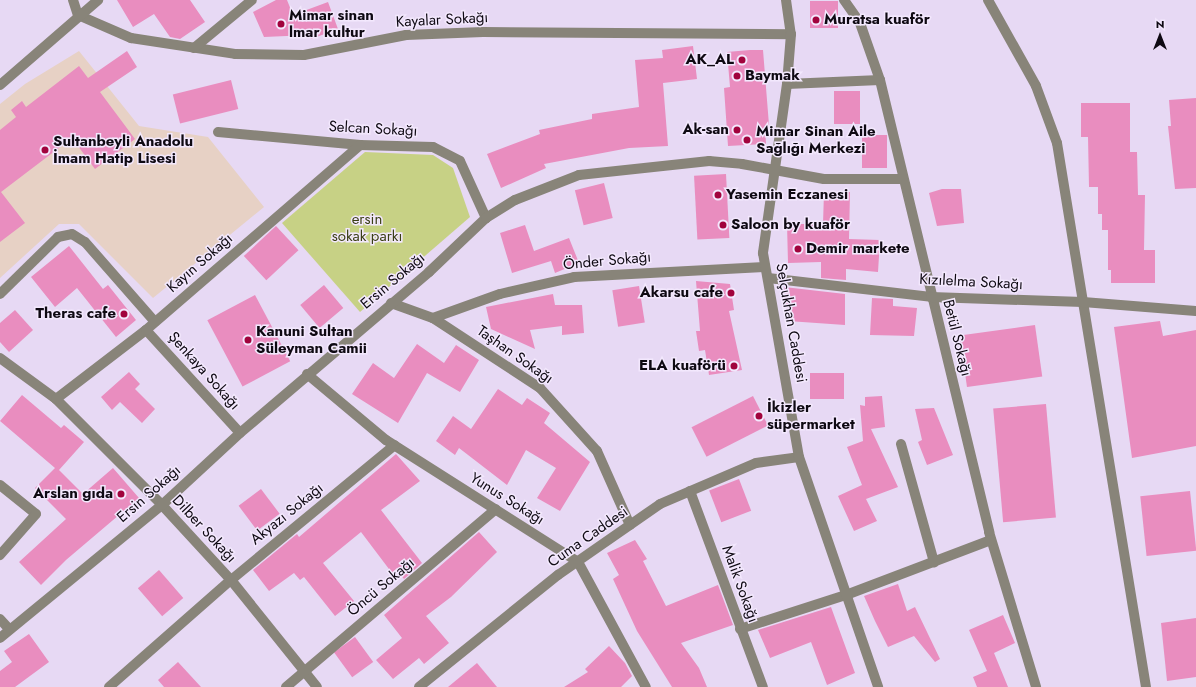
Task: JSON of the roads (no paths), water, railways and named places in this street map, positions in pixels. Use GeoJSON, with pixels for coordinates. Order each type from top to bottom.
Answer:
{"type":"FeatureCollection","features":[{"type":"Feature","properties":{"kind":"street"},"geometry":{"type":"LineString","coordinates":[[73,0],[78,14]]}},
{"type":"Feature","properties":{"kind":"street"},"geometry":{"type":"LineString","coordinates":[[0,85],[78,14],[98,0]]}},
{"type":"Feature","properties":{"kind":"street"},"geometry":{"type":"LineString","coordinates":[[194,48],[252,0]]}},
{"type":"Feature","properties":{"kind":"street","name":"Selçukhan Caddesi"},"geometry":{"type":"LineString","coordinates":[[786,0],[790,34],[787,84],[763,253],[799,457],[878,687]]}},
{"type":"Feature","properties":{"kind":"street","name":"Betül Sokağı"},"geometry":{"type":"LineString","coordinates":[[844,0],[860,23],[880,80],[991,540],[1036,687]]}},
{"type":"Feature","properties":{"kind":"street"},"geometry":{"type":"LineString","coordinates":[[988,0],[1049,113],[1057,143],[1146,687]]}},
{"type":"Feature","properties":{"kind":"street","name":"Kayalar Sokağı"},"geometry":{"type":"LineString","coordinates":[[78,14],[131,38],[235,54],[304,55],[406,35],[483,32],[790,34]]}},
{"type":"Feature","properties":{"kind":"street"},"geometry":{"type":"LineString","coordinates":[[787,84],[880,80]]}},
{"type":"Feature","properties":{"kind":"street","name":"Selcan Sokağı"},"geometry":{"type":"LineString","coordinates":[[218,132],[360,145],[433,147],[460,161],[486,218]]}},
{"type":"Feature","properties":{"kind":"street","name":"Kayın Sokağı"},"geometry":{"type":"LineString","coordinates":[[56,399],[146,330],[360,145]]}},
{"type":"Feature","properties":{"kind":"street","name":"Ersin Sokağı"},"geometry":{"type":"LineString","coordinates":[[0,638],[9,629],[162,505],[240,433],[391,303],[486,218],[522,197],[580,175],[709,161],[842,181],[904,180]]}},
{"type":"Feature","properties":{"kind":"street"},"geometry":{"type":"LineString","coordinates":[[0,294],[58,237],[72,234],[86,242],[154,322]]}},
{"type":"Feature","properties":{"kind":"street","name":"Önder Sokağı"},"geometry":{"type":"LineString","coordinates":[[433,318],[500,294],[574,277],[765,267]]}},
{"type":"Feature","properties":{"kind":"street","name":"Kızılelma Sokağı"},"geometry":{"type":"LineString","coordinates":[[768,278],[931,296],[1083,302],[1196,310]]}},
{"type":"Feature","properties":{"kind":"street","name":"Taşhan Sokağı"},"geometry":{"type":"LineString","coordinates":[[391,303],[433,318],[540,388],[597,451],[630,525]]}},
{"type":"Feature","properties":{"kind":"street","name":"Şenkaya Sokağı"},"geometry":{"type":"LineString","coordinates":[[146,330],[240,433]]}},
{"type":"Feature","properties":{"kind":"street","name":"Dilber Sokağı"},"geometry":{"type":"LineString","coordinates":[[0,358],[56,399],[162,505],[231,580],[305,670],[317,687]]}},
{"type":"Feature","properties":{"kind":"street","name":"Yunus Sokağı"},"geometry":{"type":"LineString","coordinates":[[307,374],[395,445],[578,562],[646,687]]}},
{"type":"Feature","properties":{"kind":"street"},"geometry":{"type":"LineString","coordinates":[[901,444],[934,562]]}},
{"type":"Feature","properties":{"kind":"street","name":"Akyazı Sokağı"},"geometry":{"type":"LineString","coordinates":[[109,687],[231,580],[395,445]]}},
{"type":"Feature","properties":{"kind":"street","name":"Cuma Caddesi"},"geometry":{"type":"LineString","coordinates":[[419,687],[578,562],[660,504],[756,463],[799,457]]}},
{"type":"Feature","properties":{"kind":"street"},"geometry":{"type":"LineString","coordinates":[[0,485],[36,514],[0,555]]}},
{"type":"Feature","properties":{"kind":"street","name":"Malik Sokağı"},"geometry":{"type":"LineString","coordinates":[[690,492],[740,629],[763,687]]}},
{"type":"Feature","properties":{"kind":"street","name":"Öncü Sokağı"},"geometry":{"type":"LineString","coordinates":[[286,687],[496,509]]}},
{"type":"Feature","properties":{"kind":"street"},"geometry":{"type":"LineString","coordinates":[[740,629],[846,595],[991,540]]}},
{"type":"Feature","properties":{"kind":"street"},"geometry":{"type":"LineString","coordinates":[[0,619],[9,629]]}},
{"type":"Feature","properties":{"kind":"place","name":"Muratsa kuaför"},"geometry":{"type":"Point","coordinates":[816,20]}},
{"type":"Feature","properties":{"kind":"place","name":"Mimar sinan lmar kultur"},"geometry":{"type":"Point","coordinates":[281,24]}},
{"type":"Feature","properties":{"kind":"place","name":"AK_AL"},"geometry":{"type":"Point","coordinates":[742,60]}},
{"type":"Feature","properties":{"kind":"place","name":"Baymak"},"geometry":{"type":"Point","coordinates":[737,76]}},
{"type":"Feature","properties":{"kind":"place","name":"Ak-san"},"geometry":{"type":"Point","coordinates":[737,130]}},
{"type":"Feature","properties":{"kind":"place","name":"Mimar Sinan Aile Sağlığı Merkezi"},"geometry":{"type":"Point","coordinates":[747,140]}},
{"type":"Feature","properties":{"kind":"place","name":"Sultanbeyli Anadolu İmam Hatip Lisesi"},"geometry":{"type":"Point","coordinates":[45,150]}},
{"type":"Feature","properties":{"kind":"place","name":"Yasemin Eczanesi"},"geometry":{"type":"Point","coordinates":[718,195]}},
{"type":"Feature","properties":{"kind":"place","name":"Saloon by kuaför"},"geometry":{"type":"Point","coordinates":[723,225]}},
{"type":"Feature","properties":{"kind":"place","name":"Demir markete"},"geometry":{"type":"Point","coordinates":[798,249]}},
{"type":"Feature","properties":{"kind":"place","name":"Akarsu cafe"},"geometry":{"type":"Point","coordinates":[731,293]}},
{"type":"Feature","properties":{"kind":"place","name":"Theras cafe"},"geometry":{"type":"Point","coordinates":[124,314]}},
{"type":"Feature","properties":{"kind":"place","name":"Kanuni Sultan Süleyman Camii"},"geometry":{"type":"Point","coordinates":[248,340]}},
{"type":"Feature","properties":{"kind":"place","name":"ELA kuaförü"},"geometry":{"type":"Point","coordinates":[734,366]}},
{"type":"Feature","properties":{"kind":"place","name":"İkizler süpermarket"},"geometry":{"type":"Point","coordinates":[759,416]}},
{"type":"Feature","properties":{"kind":"place","name":"Arslan gıda"},"geometry":{"type":"Point","coordinates":[121,494]}},
{"type":"Feature","properties":{"kind":"park label","name":"ersin sokak parkı"},"geometry":{"type":"Point","coordinates":[367,228]}}]}
